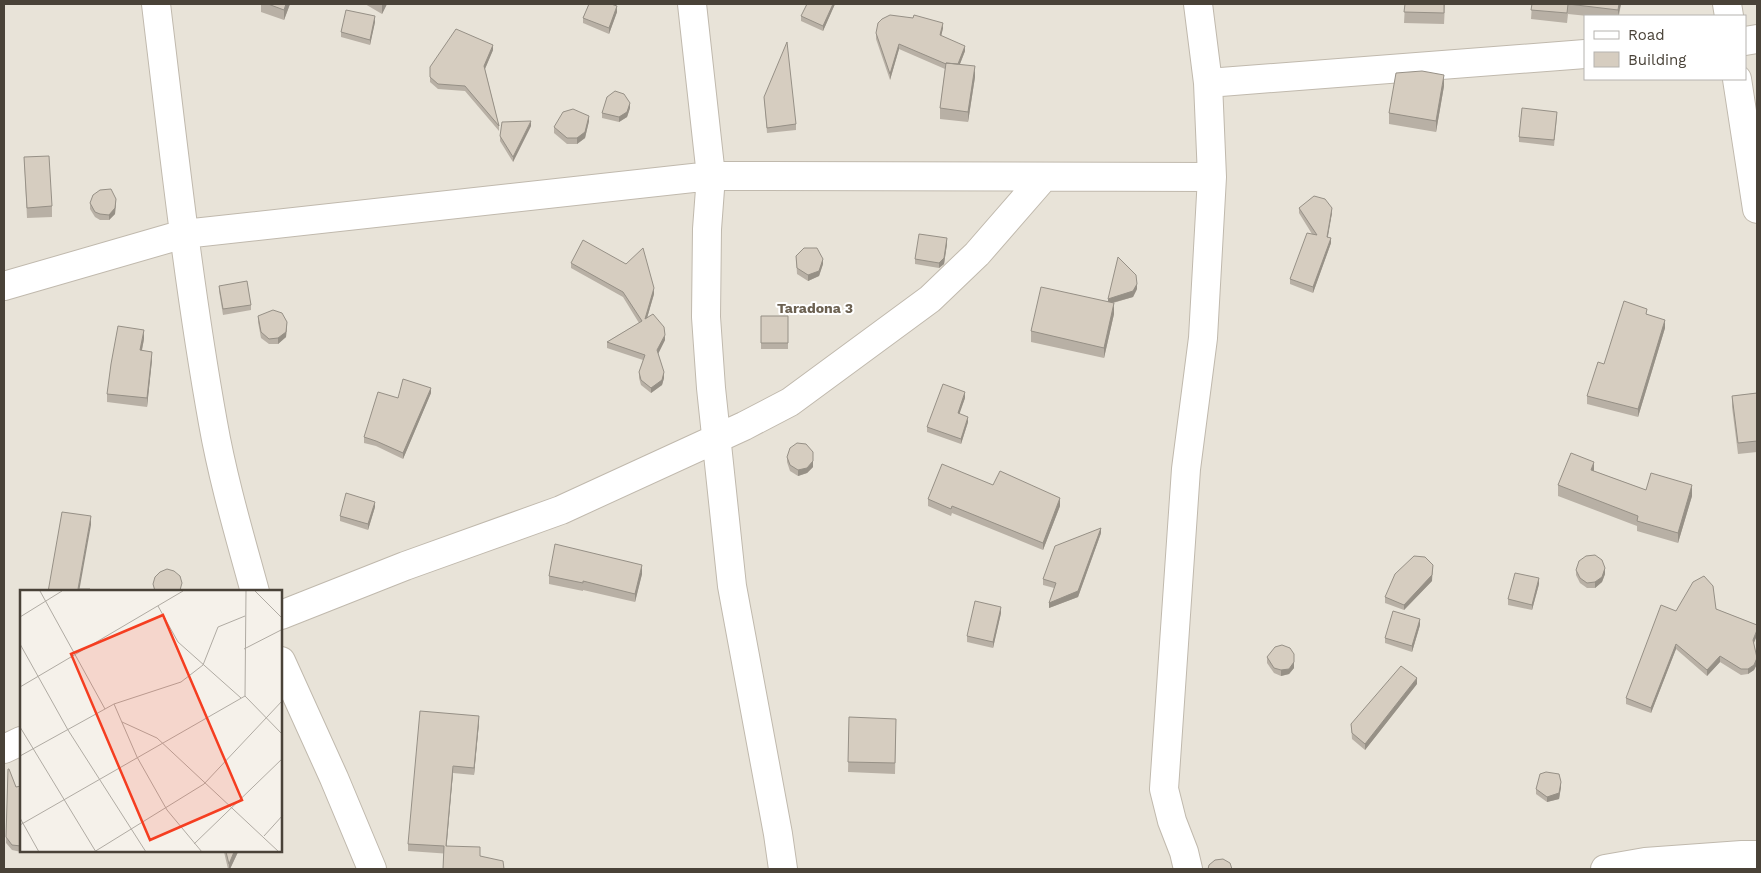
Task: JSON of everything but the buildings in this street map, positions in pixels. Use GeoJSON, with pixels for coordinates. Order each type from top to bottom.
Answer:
{"type":"FeatureCollection","features":[{"type":"Feature","properties":{"kind":"street"},"geometry":{"type":"LineString","coordinates":[[156,4],[184,234],[213,425],[254,590]]}},
{"type":"Feature","properties":{"kind":"street"},"geometry":{"type":"LineString","coordinates":[[692,4],[711,176],[707,229],[706,316],[716,438],[732,586],[783,869]]}},
{"type":"Feature","properties":{"kind":"street"},"geometry":{"type":"LineString","coordinates":[[1188,869],[1184,852],[1172,821],[1164,789],[1186,469],[1203,338],[1212,177],[1208,83],[1198,4]]}},
{"type":"Feature","properties":{"kind":"street"},"geometry":{"type":"LineString","coordinates":[[1208,83],[1584,54]]}},
{"type":"Feature","properties":{"kind":"street"},"geometry":{"type":"LineString","coordinates":[[1737,80],[1757,209]]}},
{"type":"Feature","properties":{"kind":"street"},"geometry":{"type":"LineString","coordinates":[[4,286],[184,234],[711,176],[1212,177]]}},
{"type":"Feature","properties":{"kind":"street"},"geometry":{"type":"LineString","coordinates":[[282,615],[405,566],[561,510],[744,426],[790,402],[930,299],[977,254],[1044,177]]}},
{"type":"Feature","properties":{"kind":"street"},"geometry":{"type":"LineString","coordinates":[[282,663],[334,778],[372,869]]}},
{"type":"Feature","properties":{"kind":"street"},"geometry":{"type":"LineString","coordinates":[[4,749],[20,741]]}},
{"type":"Feature","properties":{"kind":"street"},"geometry":{"type":"LineString","coordinates":[[1605,869],[1645,862],[1757,855]]}},
{"type":"Feature","properties":{"kind":"shaded area"},"geometry":{"type":"Polygon","coordinates":[[[4,4],[1757,4],[1757,869],[4,869],[4,4]]]}},
{"type":"Feature","properties":{"kind":"district","name":"Taradona 3"},"geometry":{"type":"Point","coordinates":[815,308]}}]}
